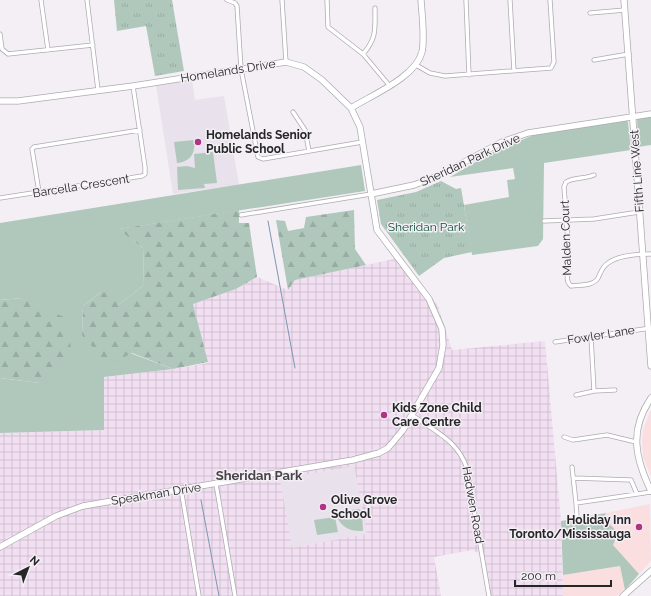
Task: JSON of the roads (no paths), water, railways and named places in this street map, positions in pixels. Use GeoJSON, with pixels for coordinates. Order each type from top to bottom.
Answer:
{"type":"FeatureCollection","features":[{"type":"Feature","properties":{"kind":"street"},"geometry":{"type":"LineString","coordinates":[[42,0],[48,50]]}},
{"type":"Feature","properties":{"kind":"street"},"geometry":{"type":"LineString","coordinates":[[87,0],[98,90]]}},
{"type":"Feature","properties":{"kind":"street"},"geometry":{"type":"LineString","coordinates":[[227,0],[235,3],[237,6],[241,69],[258,157],[264,159],[362,142]]}},
{"type":"Feature","properties":{"kind":"street"},"geometry":{"type":"LineString","coordinates":[[282,0],[286,62]]}},
{"type":"Feature","properties":{"kind":"street"},"geometry":{"type":"LineString","coordinates":[[327,0],[328,27],[364,54],[389,85]]}},
{"type":"Feature","properties":{"kind":"street"},"geometry":{"type":"LineString","coordinates":[[351,108],[407,74],[416,65],[422,51],[421,0]]}},
{"type":"Feature","properties":{"kind":"street"},"geometry":{"type":"LineString","coordinates":[[466,0],[469,75]]}},
{"type":"Feature","properties":{"kind":"street"},"geometry":{"type":"LineString","coordinates":[[510,0],[514,71]]}},
{"type":"Feature","properties":{"kind":"street"},"geometry":{"type":"LineString","coordinates":[[416,65],[440,76],[548,68],[554,62],[550,0]]}},
{"type":"Feature","properties":{"kind":"street","name":"Fifth Line West"},"geometry":{"type":"LineString","coordinates":[[624,0],[651,366]]}},
{"type":"Feature","properties":{"kind":"street"},"geometry":{"type":"LineString","coordinates":[[364,54],[370,47],[375,35],[375,8]]}},
{"type":"Feature","properties":{"kind":"street"},"geometry":{"type":"LineString","coordinates":[[590,14],[625,10]]}},
{"type":"Feature","properties":{"kind":"street"},"geometry":{"type":"LineString","coordinates":[[0,34],[2,49],[8,54],[93,45]]}},
{"type":"Feature","properties":{"kind":"street"},"geometry":{"type":"LineString","coordinates":[[594,60],[628,54]]}},
{"type":"Feature","properties":{"kind":"street","name":"Homelands Drive"},"geometry":{"type":"LineString","coordinates":[[0,101],[18,101],[132,86],[286,62],[304,67],[313,72],[351,108],[360,127],[371,194]]}},
{"type":"Feature","properties":{"kind":"street","name":"Barcella Crescent"},"geometry":{"type":"LineString","coordinates":[[0,198],[142,176],[146,170],[132,86]]}},
{"type":"Feature","properties":{"kind":"street"},"geometry":{"type":"LineString","coordinates":[[293,112],[305,130],[309,151]]}},
{"type":"Feature","properties":{"kind":"street","name":"Sheridan Park Drive"},"geometry":{"type":"LineString","coordinates":[[241,215],[371,194],[414,185],[440,175],[502,142],[522,135],[651,114]]}},
{"type":"Feature","properties":{"kind":"street"},"geometry":{"type":"LineString","coordinates":[[39,192],[32,149],[34,147],[140,130]]}},
{"type":"Feature","properties":{"kind":"street","name":"Malden Court"},"geometry":{"type":"LineString","coordinates":[[594,175],[586,179],[572,179],[566,182],[564,187],[569,264],[567,280],[571,286],[594,282],[597,280],[602,268],[615,259],[643,254]]}},
{"type":"Feature","properties":{"kind":"street","name":"Speakman Drive"},"geometry":{"type":"LineString","coordinates":[[0,547],[51,519],[72,510],[334,464],[379,453],[394,442],[440,368],[443,345],[442,328],[429,299],[377,230],[371,194]]}},
{"type":"Feature","properties":{"kind":"street"},"geometry":{"type":"LineString","coordinates":[[544,221],[594,219],[639,212]]}},
{"type":"Feature","properties":{"kind":"street"},"geometry":{"type":"LineString","coordinates":[[643,254],[651,254]]}},
{"type":"Feature","properties":{"kind":"street","name":"Fowler Lane"},"geometry":{"type":"LineString","coordinates":[[555,342],[649,328]]}},
{"type":"Feature","properties":{"kind":"street"},"geometry":{"type":"LineString","coordinates":[[591,337],[594,391]]}},
{"type":"Feature","properties":{"kind":"street"},"geometry":{"type":"LineString","coordinates":[[576,395],[594,391],[615,390]]}},
{"type":"Feature","properties":{"kind":"street"},"geometry":{"type":"LineString","coordinates":[[576,503],[651,492],[638,461],[636,442],[638,425],[651,398]]}},
{"type":"Feature","properties":{"kind":"street","name":"Hadwen Road"},"geometry":{"type":"LineString","coordinates":[[412,415],[452,442],[464,461],[467,469],[489,596]]}},
{"type":"Feature","properties":{"kind":"street"},"geometry":{"type":"LineString","coordinates":[[564,437],[573,440],[607,435],[636,442]]}},
{"type":"Feature","properties":{"kind":"street"},"geometry":{"type":"LineString","coordinates":[[572,467],[577,518]]}},
{"type":"Feature","properties":{"kind":"street"},"geometry":{"type":"LineString","coordinates":[[574,478],[631,480],[637,494]]}},
{"type":"Feature","properties":{"kind":"street"},"geometry":{"type":"LineString","coordinates":[[216,484],[235,596]]}},
{"type":"Feature","properties":{"kind":"street"},"geometry":{"type":"LineString","coordinates":[[181,490],[199,596]]}},
{"type":"Feature","properties":{"kind":"street"},"geometry":{"type":"LineString","coordinates":[[623,596],[651,572]]}},
{"type":"Feature","properties":{"kind":"waterway"},"geometry":{"type":"LineString","coordinates":[[268,221],[295,368]]}},
{"type":"Feature","properties":{"kind":"waterway"},"geometry":{"type":"LineString","coordinates":[[201,500],[219,596]]}},
{"type":"Feature","properties":{"kind":"place","name":"Homelands Senior Public School"},"geometry":{"type":"Point","coordinates":[198,142]}},
{"type":"Feature","properties":{"kind":"place","name":"Kids Zone Child Care Centre"},"geometry":{"type":"Point","coordinates":[384,415]}},
{"type":"Feature","properties":{"kind":"place","name":"Olive Grove School"},"geometry":{"type":"Point","coordinates":[323,507]}},
{"type":"Feature","properties":{"kind":"place","name":"Holiday Inn Toronto/Mississauga"},"geometry":{"type":"Point","coordinates":[639,527]}},
{"type":"Feature","properties":{"kind":"district","name":"Sheridan Park"},"geometry":{"type":"Point","coordinates":[259,475]}}]}
